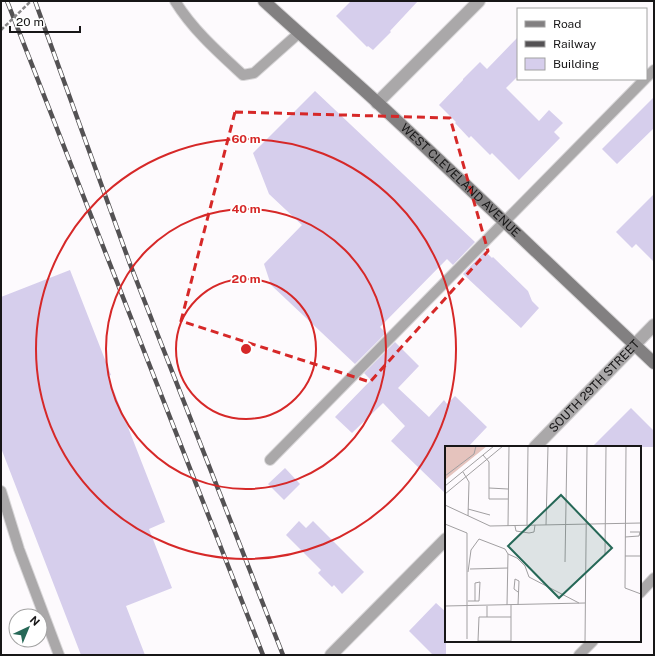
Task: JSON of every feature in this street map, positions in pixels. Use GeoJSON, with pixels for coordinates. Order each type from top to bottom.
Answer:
{"type":"FeatureCollection","features":[{"type":"Feature","properties":{"kind":"street","name":"WEST CLEVELAND AVENUE"},"geometry":{"type":"LineString","coordinates":[[264,1],[377,103],[654,363]]}},
{"type":"Feature","properties":{"kind":"street"},"geometry":{"type":"LineString","coordinates":[[377,103],[479,1]]}},
{"type":"Feature","properties":{"kind":"street","name":"SOUTH 29TH STREET"},"geometry":{"type":"LineString","coordinates":[[536,446],[654,325]]}},
{"type":"Feature","properties":{"kind":"street"},"geometry":{"type":"LineString","coordinates":[[331,655],[445,540]]}},
{"type":"Feature","properties":{"kind":"lane"},"geometry":{"type":"LineString","coordinates":[[175,1],[185,16],[216,51],[244,75],[254,73],[299,33]]}},
{"type":"Feature","properties":{"kind":"lane"},"geometry":{"type":"LineString","coordinates":[[647,78],[654,70]]}},
{"type":"Feature","properties":{"kind":"lane"},"geometry":{"type":"LineString","coordinates":[[270,460],[504,221],[645,80]]}},
{"type":"Feature","properties":{"kind":"lane"},"geometry":{"type":"LineString","coordinates":[[1,491],[19,548],[59,655]]}},
{"type":"Feature","properties":{"kind":"lane"},"geometry":{"type":"LineString","coordinates":[[641,592],[654,578]]}},
{"type":"Feature","properties":{"kind":"lane"},"geometry":{"type":"LineString","coordinates":[[579,655],[592,642]]}},
{"type":"Feature","properties":{"kind":"path"},"geometry":{"type":"LineString","coordinates":[[1,30],[31,1]]}},
{"type":"Feature","properties":{"kind":"highlighted area"},"geometry":{"type":"Polygon","coordinates":[[[235,112],[450,118],[488,251],[370,382],[181,321],[235,112]]]}},
{"type":"Feature","properties":{"kind":"building"},"geometry":{"type":"Polygon","coordinates":[[[351,1],[418,1],[373,50],[368,46],[367,47],[336,16],[351,1]]]}},
{"type":"Feature","properties":{"kind":"building"},"geometry":{"type":"Polygon","coordinates":[[[517,38],[517,77],[506,88],[539,121],[549,110],[563,123],[554,132],[560,138],[519,180],[492,153],[490,155],[471,136],[469,138],[439,105],[480,62],[487,69],[517,38]]]}},
{"type":"Feature","properties":{"kind":"building"},"geometry":{"type":"Polygon","coordinates":[[[315,91],[475,242],[453,265],[447,259],[380,327],[386,333],[355,364],[271,285],[264,264],[302,225],[269,194],[253,153],[315,91]]]}},
{"type":"Feature","properties":{"kind":"building"},"geometry":{"type":"Polygon","coordinates":[[[654,97],[654,128],[617,164],[602,149],[654,97]]]}},
{"type":"Feature","properties":{"kind":"building"},"geometry":{"type":"Polygon","coordinates":[[[654,194],[654,262],[636,244],[632,248],[616,232],[654,194]]]}},
{"type":"Feature","properties":{"kind":"building"},"geometry":{"type":"Polygon","coordinates":[[[485,251],[528,291],[532,301],[539,308],[521,328],[463,274],[485,251]]]}},
{"type":"Feature","properties":{"kind":"building"},"geometry":{"type":"Polygon","coordinates":[[[70,270],[111,375],[108,376],[165,522],[149,529],[172,588],[126,606],[145,655],[81,655],[1,448],[1,297],[70,270]]]}},
{"type":"Feature","properties":{"kind":"building"},"geometry":{"type":"Polygon","coordinates":[[[395,342],[419,366],[398,388],[429,417],[444,400],[447,404],[455,396],[487,427],[469,446],[445,446],[445,493],[391,441],[405,426],[383,403],[352,433],[335,417],[371,380],[364,373],[395,342]]]}},
{"type":"Feature","properties":{"kind":"building"},"geometry":{"type":"Polygon","coordinates":[[[631,408],[654,431],[654,447],[593,446],[631,408]]]}},
{"type":"Feature","properties":{"kind":"building"},"geometry":{"type":"Polygon","coordinates":[[[285,468],[300,484],[284,500],[268,484],[285,468]]]}},
{"type":"Feature","properties":{"kind":"building"},"geometry":{"type":"Polygon","coordinates":[[[299,521],[306,528],[313,521],[364,572],[342,594],[334,585],[332,587],[318,573],[321,570],[286,535],[299,521]]]}},
{"type":"Feature","properties":{"kind":"building"},"geometry":{"type":"Polygon","coordinates":[[[436,603],[445,611],[446,655],[433,655],[409,631],[436,603]]]}},
{"type":"Feature","properties":{"kind":"railway"},"geometry":{"type":"LineString","coordinates":[[7,1],[263,655]]}},
{"type":"Feature","properties":{"kind":"railway"},"geometry":{"type":"LineString","coordinates":[[35,1],[130,264],[283,655]]}}]}
